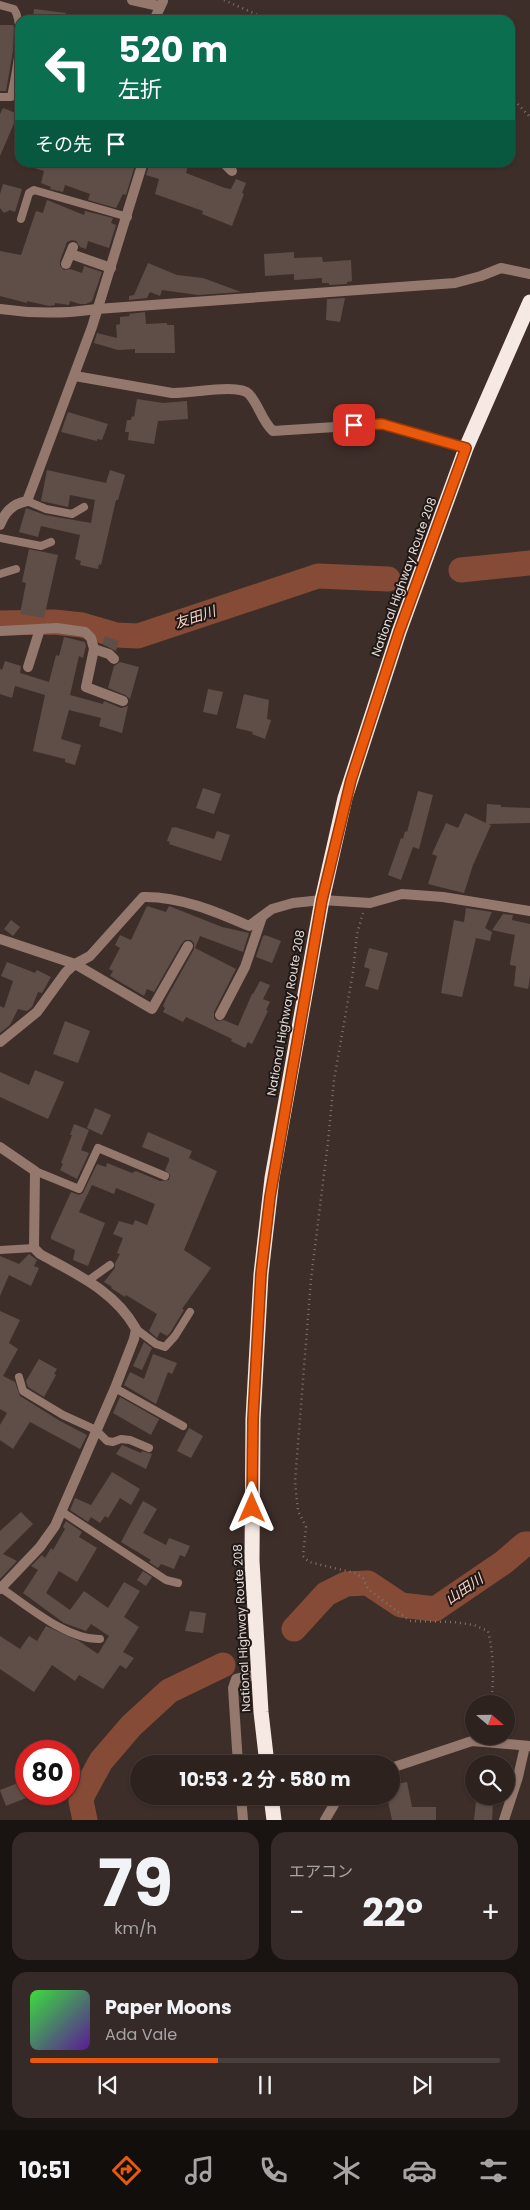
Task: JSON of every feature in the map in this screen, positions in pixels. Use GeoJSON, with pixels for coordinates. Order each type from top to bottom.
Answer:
{"type":"FeatureCollection","features":[{"type":"Feature","properties":{"kind":"highway","name":"National Highway Route 208"},"geometry":{"type":"LineString","coordinates":[[266,1755],[258,1674],[252,1561],[253,1419],[261,1274],[272,1178],[322,900],[351,780],[399,632],[466,448],[530,302]]}},
{"type":"Feature","properties":{"kind":"highway"},"geometry":{"type":"LineString","coordinates":[[272,1805],[274,1820]]}},
{"type":"Feature","properties":{"kind":"street"},"geometry":{"type":"LineString","coordinates":[[132,0],[161,3],[156,15]]}},
{"type":"Feature","properties":{"kind":"street"},"geometry":{"type":"LineString","coordinates":[[0,525],[9,509],[18,503],[27,501],[75,376],[128,217],[142,167]]}},
{"type":"Feature","properties":{"kind":"street"},"geometry":{"type":"LineString","coordinates":[[228,167],[232,171]]}},
{"type":"Feature","properties":{"kind":"street"},"geometry":{"type":"LineString","coordinates":[[70,255],[111,268]]}},
{"type":"Feature","properties":{"kind":"street"},"geometry":{"type":"LineString","coordinates":[[0,309],[36,314],[66,314],[97,309],[454,283],[481,276],[501,268],[530,274]]}},
{"type":"Feature","properties":{"kind":"street"},"geometry":{"type":"LineString","coordinates":[[75,376],[172,394],[235,389],[244,391],[251,396],[268,426],[273,431],[382,424],[466,448]]}},
{"type":"Feature","properties":{"kind":"street"},"geometry":{"type":"LineString","coordinates":[[0,631],[57,628],[84,632],[91,638],[94,649],[86,687],[123,701]]}},
{"type":"Feature","properties":{"kind":"street"},"geometry":{"type":"LineString","coordinates":[[28,667],[40,629]]}},
{"type":"Feature","properties":{"kind":"street"},"geometry":{"type":"LineString","coordinates":[[94,649],[109,654],[114,659]]}},
{"type":"Feature","properties":{"kind":"street"},"geometry":{"type":"LineString","coordinates":[[0,1042],[37,1012],[66,972],[75,964],[90,956],[143,897],[154,897],[185,903],[224,915],[249,926],[272,909],[293,903],[322,900],[366,902],[402,894],[443,897],[530,911]]}},
{"type":"Feature","properties":{"kind":"street"},"geometry":{"type":"LineString","coordinates":[[220,1015],[238,984],[262,916]]}},
{"type":"Feature","properties":{"kind":"street"},"geometry":{"type":"LineString","coordinates":[[0,939],[75,964],[152,1009],[188,946]]}},
{"type":"Feature","properties":{"kind":"street"},"geometry":{"type":"LineString","coordinates":[[0,1147],[35,1171],[34,1248],[40,1254],[88,1280],[117,1304],[136,1329],[115,1388],[54,1526],[40,1547],[1,1589]]}},
{"type":"Feature","properties":{"kind":"street"},"geometry":{"type":"LineString","coordinates":[[237,1755],[233,1688],[236,1679],[258,1674]]}},
{"type":"Feature","properties":{"kind":"street"},"geometry":{"type":"LineString","coordinates":[[400,1765],[472,1741],[528,1746],[504,1820]]}},
{"type":"Feature","properties":{"kind":"street"},"geometry":{"type":"LineString","coordinates":[[242,1805],[244,1820]]}},
{"type":"Feature","properties":{"kind":"street"},"geometry":{"type":"LineString","coordinates":[[325,1820],[334,1805]]}},
{"type":"Feature","properties":{"kind":"lane"},"geometry":{"type":"LineString","coordinates":[[0,5],[14,9],[19,15]]}},
{"type":"Feature","properties":{"kind":"lane"},"geometry":{"type":"LineString","coordinates":[[11,97],[15,76]]}},
{"type":"Feature","properties":{"kind":"lane"},"geometry":{"type":"LineString","coordinates":[[0,97],[15,98]]}},
{"type":"Feature","properties":{"kind":"lane"},"geometry":{"type":"LineString","coordinates":[[21,219],[29,193],[34,190],[128,217]]}},
{"type":"Feature","properties":{"kind":"lane"},"geometry":{"type":"LineString","coordinates":[[27,501],[46,509],[72,514],[84,507]]}},
{"type":"Feature","properties":{"kind":"lane"},"geometry":{"type":"LineString","coordinates":[[0,538],[41,546],[50,542]]}},
{"type":"Feature","properties":{"kind":"lane"},"geometry":{"type":"LineString","coordinates":[[0,574],[16,568]]}},
{"type":"Feature","properties":{"kind":"lane"},"geometry":{"type":"LineString","coordinates":[[35,1171],[79,1189],[98,1148],[165,1176]]}},
{"type":"Feature","properties":{"kind":"lane"},"geometry":{"type":"LineString","coordinates":[[0,1250],[34,1248]]}},
{"type":"Feature","properties":{"kind":"lane"},"geometry":{"type":"LineString","coordinates":[[88,1280],[110,1265]]}},
{"type":"Feature","properties":{"kind":"lane"},"geometry":{"type":"LineString","coordinates":[[136,1329],[156,1344],[165,1347],[176,1336],[190,1312]]}},
{"type":"Feature","properties":{"kind":"lane"},"geometry":{"type":"LineString","coordinates":[[19,1377],[23,1391],[62,1415],[96,1430],[107,1441],[130,1440],[149,1448]]}},
{"type":"Feature","properties":{"kind":"lane"},"geometry":{"type":"LineString","coordinates":[[115,1388],[183,1426]]}},
{"type":"Feature","properties":{"kind":"lane"},"geometry":{"type":"LineString","coordinates":[[61,1511],[166,1580],[178,1583]]}},
{"type":"Feature","properties":{"kind":"lane"},"geometry":{"type":"LineString","coordinates":[[1,1589],[74,1635],[89,1639],[100,1639]]}},
{"type":"Feature","properties":{"kind":"path"},"geometry":{"type":"LineString","coordinates":[[224,0],[258,15]]}},
{"type":"Feature","properties":{"kind":"path"},"geometry":{"type":"LineString","coordinates":[[515,101],[530,116]]}},
{"type":"Feature","properties":{"kind":"path"},"geometry":{"type":"LineString","coordinates":[[366,902],[356,934],[349,1000],[334,1080],[310,1279],[295,1482],[298,1511],[306,1527],[303,1556],[309,1562],[355,1573],[362,1578],[368,1589],[410,1621],[454,1622],[474,1625],[488,1631],[492,1649],[494,1677],[492,1695]]}},
{"type":"Feature","properties":{"kind":"building"},"geometry":{"type":"Polygon","coordinates":[[[34,9],[66,13],[66,15],[33,15],[34,9]]]}},
{"type":"Feature","properties":{"kind":"building"},"geometry":{"type":"Polygon","coordinates":[[[0,25],[13,25],[14,28],[13,51],[6,91],[0,91],[0,25]]]}},
{"type":"Feature","properties":{"kind":"building"},"geometry":{"type":"Polygon","coordinates":[[[3,108],[15,113],[15,121],[0,156],[0,114],[3,108]]]}},
{"type":"Feature","properties":{"kind":"building"},"geometry":{"type":"Polygon","coordinates":[[[31,167],[134,167],[126,195],[123,194],[116,208],[88,200],[90,194],[65,185],[63,192],[50,189],[51,187],[41,183],[44,171],[31,167]]]}},
{"type":"Feature","properties":{"kind":"building"},"geometry":{"type":"Polygon","coordinates":[[[148,167],[188,167],[186,173],[225,188],[231,189],[236,179],[246,183],[242,193],[244,194],[232,226],[202,214],[203,211],[155,194],[159,179],[146,175],[148,167]]]}},
{"type":"Feature","properties":{"kind":"building"},"geometry":{"type":"Polygon","coordinates":[[[3,184],[22,189],[15,212],[10,210],[4,213],[0,208],[0,194],[3,184]]]}},
{"type":"Feature","properties":{"kind":"building"},"geometry":{"type":"Polygon","coordinates":[[[47,200],[84,215],[85,211],[113,218],[111,223],[116,225],[109,248],[88,241],[86,249],[80,247],[76,241],[67,242],[60,261],[60,266],[64,270],[70,269],[82,273],[84,266],[102,272],[92,301],[86,304],[70,301],[69,305],[55,303],[55,305],[49,306],[0,296],[0,251],[21,255],[36,211],[43,213],[47,200]]]}},
{"type":"Feature","properties":{"kind":"building"},"geometry":{"type":"Polygon","coordinates":[[[294,252],[294,258],[322,257],[323,262],[351,260],[352,281],[347,282],[347,284],[329,285],[329,283],[322,283],[322,278],[294,280],[294,274],[265,276],[264,254],[294,252]]]}},
{"type":"Feature","properties":{"kind":"building"},"geometry":{"type":"Polygon","coordinates":[[[148,263],[177,275],[203,278],[241,292],[198,295],[162,290],[160,296],[150,292],[147,298],[129,300],[129,296],[134,295],[148,263]]]}},
{"type":"Feature","properties":{"kind":"building"},"geometry":{"type":"Polygon","coordinates":[[[345,298],[340,322],[326,320],[327,299],[345,298]]]}},
{"type":"Feature","properties":{"kind":"building"},"geometry":{"type":"Polygon","coordinates":[[[145,312],[146,324],[167,323],[167,325],[174,325],[175,353],[135,353],[135,349],[118,350],[94,343],[97,333],[117,338],[116,325],[120,324],[120,317],[145,312]]]}},
{"type":"Feature","properties":{"kind":"building"},"geometry":{"type":"Polygon","coordinates":[[[137,399],[163,403],[187,401],[188,419],[158,421],[154,444],[128,440],[129,432],[125,432],[127,420],[131,420],[132,416],[134,417],[137,399]]]}},
{"type":"Feature","properties":{"kind":"building"},"geometry":{"type":"Polygon","coordinates":[[[68,412],[108,424],[102,440],[97,439],[97,441],[61,432],[68,412]]]}},
{"type":"Feature","properties":{"kind":"building"},"geometry":{"type":"Polygon","coordinates":[[[47,470],[106,483],[110,470],[125,475],[118,500],[116,500],[101,565],[99,564],[98,569],[80,565],[81,561],[75,559],[80,535],[41,526],[38,537],[19,532],[26,508],[45,515],[91,523],[95,500],[70,495],[68,507],[41,501],[47,470]]]}},
{"type":"Feature","properties":{"kind":"building"},"geometry":{"type":"Polygon","coordinates":[[[29,549],[58,555],[44,618],[20,614],[26,583],[22,582],[29,549]]]}},
{"type":"Feature","properties":{"kind":"building"},"geometry":{"type":"Polygon","coordinates":[[[105,636],[119,641],[116,651],[102,644],[105,636]]]}},
{"type":"Feature","properties":{"kind":"building"},"geometry":{"type":"Polygon","coordinates":[[[64,637],[85,642],[86,646],[83,658],[79,656],[70,695],[103,704],[104,701],[121,708],[128,706],[122,733],[99,726],[101,718],[69,710],[61,739],[81,745],[75,765],[65,762],[65,759],[33,751],[45,695],[15,686],[12,698],[0,694],[0,669],[2,670],[5,661],[21,666],[20,673],[49,682],[56,655],[59,656],[64,637]]]}},
{"type":"Feature","properties":{"kind":"building"},"geometry":{"type":"Polygon","coordinates":[[[120,662],[139,667],[130,699],[108,688],[114,666],[120,662]]]}},
{"type":"Feature","properties":{"kind":"building"},"geometry":{"type":"Polygon","coordinates":[[[208,689],[223,692],[217,715],[203,712],[208,689]]]}},
{"type":"Feature","properties":{"kind":"building"},"geometry":{"type":"Polygon","coordinates":[[[244,694],[269,700],[267,719],[271,720],[265,739],[252,734],[253,732],[236,728],[244,694]]]}},
{"type":"Feature","properties":{"kind":"building"},"geometry":{"type":"Polygon","coordinates":[[[203,788],[221,794],[214,814],[196,808],[203,788]]]}},
{"type":"Feature","properties":{"kind":"building"},"geometry":{"type":"Polygon","coordinates":[[[418,791],[433,795],[419,849],[413,847],[401,880],[388,875],[401,838],[403,839],[405,831],[407,832],[418,791]]]}},
{"type":"Feature","properties":{"kind":"building"},"geometry":{"type":"Polygon","coordinates":[[[487,804],[501,805],[501,807],[530,808],[530,823],[488,824],[491,825],[473,865],[464,893],[428,884],[437,856],[432,854],[446,823],[458,828],[465,813],[486,823],[487,804]]]}},
{"type":"Feature","properties":{"kind":"building"},"geometry":{"type":"Polygon","coordinates":[[[172,827],[214,839],[217,831],[230,835],[221,861],[169,844],[170,842],[167,841],[172,827]]]}},
{"type":"Feature","properties":{"kind":"building"},"geometry":{"type":"Polygon","coordinates":[[[147,906],[166,912],[169,906],[222,927],[249,933],[243,952],[200,936],[195,948],[236,969],[214,1012],[214,1018],[217,1021],[224,1020],[238,1026],[260,981],[270,985],[263,999],[270,1002],[266,1010],[268,1011],[252,1044],[248,1042],[245,1048],[231,1041],[232,1039],[186,1017],[183,1022],[163,1012],[166,999],[194,949],[194,943],[191,940],[185,940],[182,943],[154,992],[147,989],[144,996],[110,976],[113,971],[109,969],[120,948],[115,945],[120,935],[131,940],[147,906]]]}},
{"type":"Feature","properties":{"kind":"building"},"geometry":{"type":"Polygon","coordinates":[[[466,908],[492,912],[485,928],[492,932],[490,941],[476,938],[462,997],[441,993],[454,920],[464,922],[466,908]]]}},
{"type":"Feature","properties":{"kind":"building"},"geometry":{"type":"Polygon","coordinates":[[[503,914],[513,915],[512,920],[530,924],[530,977],[528,989],[514,986],[516,966],[510,965],[510,963],[515,935],[492,930],[503,914]]]}},
{"type":"Feature","properties":{"kind":"building"},"geometry":{"type":"Polygon","coordinates":[[[11,920],[20,927],[13,936],[4,929],[11,920]]]}},
{"type":"Feature","properties":{"kind":"building"},"geometry":{"type":"Polygon","coordinates":[[[265,935],[281,941],[272,963],[256,957],[265,935]]]}},
{"type":"Feature","properties":{"kind":"building"},"geometry":{"type":"Polygon","coordinates":[[[369,948],[388,953],[378,990],[365,986],[370,969],[364,967],[369,948]]]}},
{"type":"Feature","properties":{"kind":"building"},"geometry":{"type":"Polygon","coordinates":[[[7,962],[35,973],[37,970],[51,977],[42,993],[38,992],[32,1007],[27,1011],[18,1009],[10,1025],[0,1033],[0,1006],[4,1008],[13,981],[1,976],[7,962]]]}},
{"type":"Feature","properties":{"kind":"building"},"geometry":{"type":"Polygon","coordinates":[[[65,1021],[90,1031],[78,1063],[53,1054],[65,1021]]]}},
{"type":"Feature","properties":{"kind":"building"},"geometry":{"type":"Polygon","coordinates":[[[35,1070],[64,1082],[48,1119],[0,1097],[0,1072],[29,1085],[35,1070]]]}},
{"type":"Feature","properties":{"kind":"building"},"geometry":{"type":"Polygon","coordinates":[[[95,1108],[111,1115],[102,1135],[87,1128],[95,1108]]]}},
{"type":"Feature","properties":{"kind":"building"},"geometry":{"type":"Polygon","coordinates":[[[74,1124],[89,1130],[81,1150],[89,1153],[77,1179],[60,1170],[74,1124]]]}},
{"type":"Feature","properties":{"kind":"building"},"geometry":{"type":"Polygon","coordinates":[[[148,1132],[192,1151],[189,1158],[217,1171],[184,1250],[211,1268],[182,1309],[184,1310],[170,1333],[167,1336],[160,1332],[157,1338],[149,1331],[157,1314],[126,1295],[125,1297],[104,1282],[115,1268],[115,1263],[120,1254],[117,1253],[123,1238],[113,1234],[119,1221],[133,1225],[135,1220],[147,1225],[155,1204],[116,1188],[114,1194],[92,1185],[79,1212],[105,1223],[88,1266],[73,1260],[75,1250],[51,1239],[71,1192],[79,1195],[83,1193],[97,1164],[106,1167],[107,1163],[132,1173],[136,1171],[160,1181],[169,1180],[170,1175],[165,1170],[169,1158],[142,1147],[148,1132]]]}},
{"type":"Feature","properties":{"kind":"building"},"geometry":{"type":"Polygon","coordinates":[[[29,1254],[37,1260],[34,1266],[39,1268],[31,1286],[9,1275],[0,1296],[0,1256],[19,1264],[29,1254]]]}},
{"type":"Feature","properties":{"kind":"building"},"geometry":{"type":"Polygon","coordinates":[[[0,1311],[20,1320],[9,1343],[18,1349],[3,1376],[15,1382],[20,1396],[87,1435],[80,1449],[30,1422],[13,1449],[0,1440],[0,1425],[7,1413],[0,1409],[0,1311]]]}},
{"type":"Feature","properties":{"kind":"building"},"geometry":{"type":"Polygon","coordinates":[[[144,1342],[152,1348],[142,1370],[133,1366],[144,1342]]]}},
{"type":"Feature","properties":{"kind":"building"},"geometry":{"type":"Polygon","coordinates":[[[153,1354],[177,1363],[172,1374],[168,1372],[156,1404],[124,1385],[130,1372],[144,1379],[153,1354]]]}},
{"type":"Feature","properties":{"kind":"building"},"geometry":{"type":"Polygon","coordinates":[[[39,1359],[57,1369],[54,1374],[56,1375],[44,1397],[28,1387],[26,1381],[39,1359]]]}},
{"type":"Feature","properties":{"kind":"building"},"geometry":{"type":"Polygon","coordinates":[[[120,1397],[159,1419],[151,1435],[113,1413],[120,1397]]]}},
{"type":"Feature","properties":{"kind":"building"},"geometry":{"type":"Polygon","coordinates":[[[189,1428],[203,1436],[191,1458],[177,1451],[189,1428]]]}},
{"type":"Feature","properties":{"kind":"building"},"geometry":{"type":"Polygon","coordinates":[[[122,1445],[141,1453],[142,1451],[152,1454],[146,1469],[116,1454],[122,1445]]]}},
{"type":"Feature","properties":{"kind":"building"},"geometry":{"type":"Polygon","coordinates":[[[112,1472],[140,1489],[131,1505],[120,1498],[108,1518],[105,1516],[100,1523],[91,1517],[88,1522],[70,1510],[75,1498],[91,1505],[112,1472]]]}},
{"type":"Feature","properties":{"kind":"building"},"geometry":{"type":"Polygon","coordinates":[[[143,1501],[157,1509],[143,1533],[166,1545],[169,1538],[190,1546],[185,1557],[180,1555],[174,1569],[161,1564],[158,1568],[149,1562],[151,1560],[121,1542],[143,1501]]]}},
{"type":"Feature","properties":{"kind":"building"},"geometry":{"type":"Polygon","coordinates":[[[21,1512],[33,1524],[3,1554],[17,1561],[0,1579],[0,1531],[21,1512]]]}},
{"type":"Feature","properties":{"kind":"building"},"geometry":{"type":"Polygon","coordinates":[[[66,1521],[82,1532],[79,1537],[97,1548],[77,1582],[59,1571],[46,1593],[70,1610],[84,1591],[108,1608],[124,1582],[140,1591],[124,1617],[139,1627],[123,1652],[134,1658],[126,1669],[120,1665],[103,1689],[79,1675],[75,1681],[52,1665],[34,1692],[0,1669],[0,1636],[20,1649],[29,1636],[37,1641],[46,1626],[79,1641],[98,1654],[109,1636],[91,1624],[86,1631],[64,1623],[23,1593],[38,1570],[31,1566],[42,1555],[45,1558],[51,1548],[53,1550],[65,1529],[63,1527],[66,1521]]]}},
{"type":"Feature","properties":{"kind":"building"},"geometry":{"type":"Polygon","coordinates":[[[143,1571],[152,1577],[146,1586],[137,1580],[143,1571]]]}},
{"type":"Feature","properties":{"kind":"building"},"geometry":{"type":"Polygon","coordinates":[[[190,1611],[206,1613],[203,1633],[185,1631],[190,1611]]]}},
{"type":"Feature","properties":{"kind":"building"},"geometry":{"type":"Polygon","coordinates":[[[407,1782],[412,1807],[436,1807],[436,1820],[392,1820],[389,1805],[400,1805],[400,1783],[407,1782]]]}},
{"type":"Feature","properties":{"kind":"building"},"geometry":{"type":"Polygon","coordinates":[[[15,1784],[15,1802],[6,1806],[0,1790],[15,1784]]]}},
{"type":"Feature","properties":{"kind":"building"},"geometry":{"type":"Polygon","coordinates":[[[476,1805],[493,1805],[492,1820],[474,1820],[476,1805]]]}},
{"type":"Feature","properties":{"kind":"waterway","name":"友田川"},"geometry":{"type":"LineString","coordinates":[[461,570],[530,563]]}},
{"type":"Feature","properties":{"kind":"waterway","name":"友田川"},"geometry":{"type":"LineString","coordinates":[[0,623],[54,622],[82,625],[116,635],[138,636],[318,576],[388,579]]}},
{"type":"Feature","properties":{"kind":"waterway","name":"山田川"},"geometry":{"type":"LineString","coordinates":[[294,1629],[326,1594],[346,1584],[368,1583],[401,1605],[435,1609],[504,1562],[525,1544],[530,1544]]}},
{"type":"Feature","properties":{"kind":"waterway","name":"山田川"},"geometry":{"type":"LineString","coordinates":[[85,1820],[81,1801],[83,1794],[101,1761],[131,1726],[169,1691],[223,1665]]}},
{"type":"Feature","properties":{"kind":"route"},"geometry":{"type":"LineString","coordinates":[[252,1508],[253,1419],[261,1274],[272,1178],[322,900],[345,798],[399,632],[466,448],[382,424],[354,425]]}}]}
